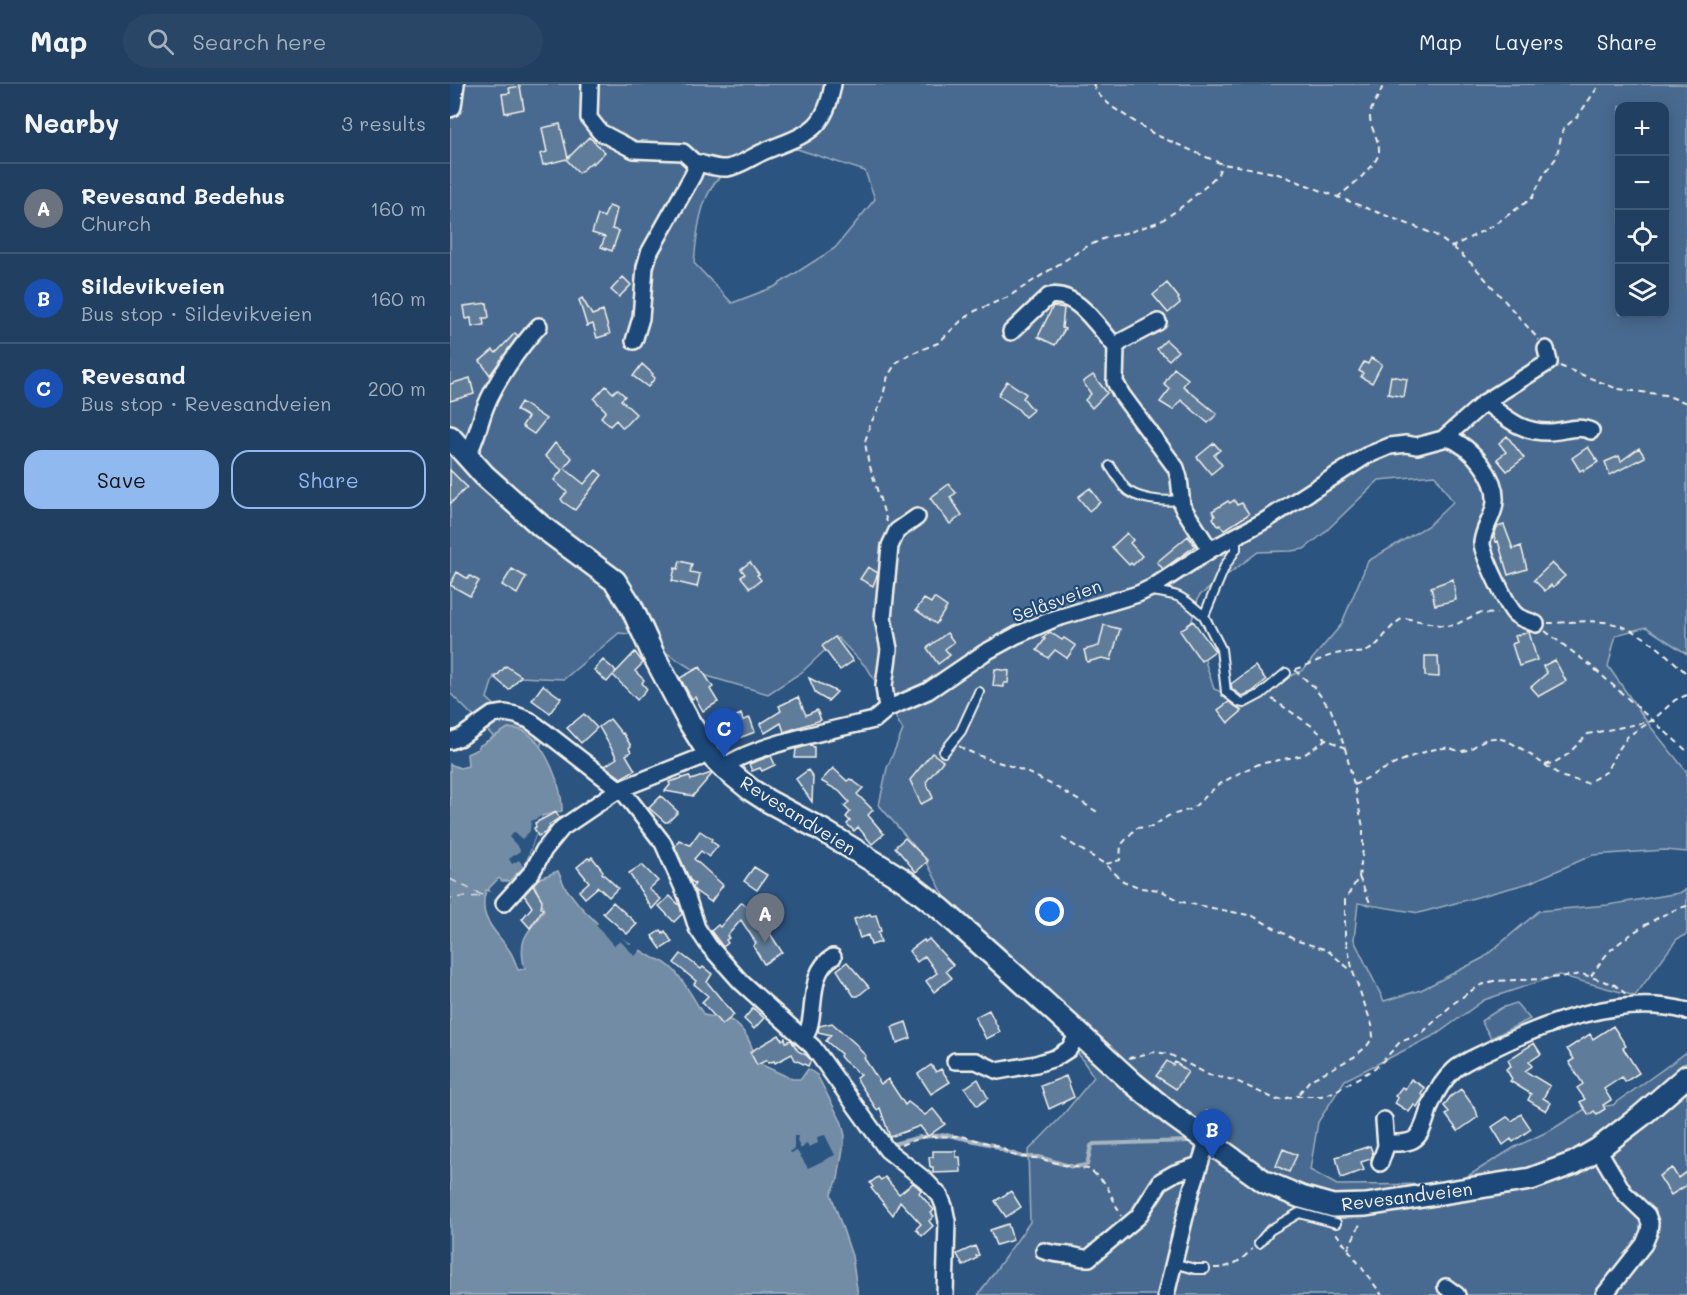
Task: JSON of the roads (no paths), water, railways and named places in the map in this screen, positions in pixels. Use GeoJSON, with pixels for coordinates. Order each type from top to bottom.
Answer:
{"type":"FeatureCollection","features":[{"type":"Feature","properties":{"kind":"main road"},"geometry":{"type":"LineString","coordinates":[[450,106],[453,84]]}},
{"type":"Feature","properties":{"kind":"main road","name":"Revesandveien"},"geometry":{"type":"LineString","coordinates":[[455,444],[484,475],[541,526],[615,581],[631,606],[676,698],[708,752],[724,768],[768,801],[822,830],[905,881],[980,943],[1112,1064],[1173,1116],[1265,1182],[1301,1197],[1316,1209],[1366,1205],[1531,1179],[1574,1162],[1598,1149],[1687,1076]]}},
{"type":"Feature","properties":{"kind":"street"},"geometry":{"type":"LineString","coordinates":[[590,84],[590,118],[600,132],[634,150],[683,152],[694,162],[716,167],[733,166],[805,136],[817,126],[825,113],[833,84]]}},
{"type":"Feature","properties":{"kind":"street"},"geometry":{"type":"LineString","coordinates":[[634,341],[641,318],[645,267],[649,253],[693,175],[694,162]]}},
{"type":"Feature","properties":{"kind":"street"},"geometry":{"type":"LineString","coordinates":[[1011,332],[1041,301],[1049,296],[1067,297],[1077,303],[1116,347],[1115,381],[1132,411],[1176,468],[1180,500],[1187,516],[1210,550]]}},
{"type":"Feature","properties":{"kind":"street"},"geometry":{"type":"LineString","coordinates":[[1116,347],[1122,341],[1158,322]]}},
{"type":"Feature","properties":{"kind":"street","name":"Revesandveien"},"geometry":{"type":"LineString","coordinates":[[455,444],[471,448],[495,386],[539,326]]}},
{"type":"Feature","properties":{"kind":"street","name":"Selåsveien"},"geometry":{"type":"LineString","coordinates":[[724,768],[731,760],[757,751],[874,720],[887,709],[928,691],[1017,635],[1054,619],[1146,590],[1381,449],[1407,444],[1423,445],[1446,437],[1485,402],[1548,356]]}},
{"type":"Feature","properties":{"kind":"street"},"geometry":{"type":"LineString","coordinates":[[1485,402],[1522,429],[1548,432],[1579,428],[1591,431]]}},
{"type":"Feature","properties":{"kind":"street"},"geometry":{"type":"LineString","coordinates":[[1446,437],[1467,448],[1492,483],[1494,509],[1485,529],[1482,550],[1515,615],[1536,624]]}},
{"type":"Feature","properties":{"kind":"street"},"geometry":{"type":"LineString","coordinates":[[887,709],[884,686],[889,649],[883,618],[890,546],[897,531],[917,517]]}},
{"type":"Feature","properties":{"kind":"street"},"geometry":{"type":"LineString","coordinates":[[450,741],[461,737],[492,715],[505,713],[516,715],[529,720],[544,731],[634,804],[663,843],[687,897],[697,928],[709,946],[741,982],[819,1055],[889,1152],[935,1188],[944,1206],[946,1221],[945,1295]]}},
{"type":"Feature","properties":{"kind":"street"},"geometry":{"type":"LineString","coordinates":[[504,903],[532,872],[548,844],[562,828],[618,790],[699,759],[708,752]]}},
{"type":"Feature","properties":{"kind":"street"},"geometry":{"type":"LineString","coordinates":[[804,1039],[811,1018],[816,981],[822,966],[833,957]]}},
{"type":"Feature","properties":{"kind":"street"},"geometry":{"type":"LineString","coordinates":[[1386,1143],[1403,1143],[1416,1138],[1421,1132],[1432,1102],[1444,1081],[1463,1063],[1512,1039],[1599,1011],[1633,1006],[1673,1007],[1687,1011]]}},
{"type":"Feature","properties":{"kind":"street"},"geometry":{"type":"LineString","coordinates":[[955,1061],[976,1061],[998,1071],[1036,1064],[1055,1058],[1069,1049],[1079,1033]]}},
{"type":"Feature","properties":{"kind":"street","name":"Revesandveien"},"geometry":{"type":"LineString","coordinates":[[1380,1163],[1386,1143],[1384,1120]]}},
{"type":"Feature","properties":{"kind":"street"},"geometry":{"type":"LineString","coordinates":[[1166,1295],[1191,1192],[1205,1148],[1209,1143]]}},
{"type":"Feature","properties":{"kind":"street"},"geometry":{"type":"LineString","coordinates":[[1598,1149],[1624,1193],[1647,1215],[1650,1223],[1644,1244],[1604,1295]]}},
{"type":"Feature","properties":{"kind":"street"},"geometry":{"type":"LineString","coordinates":[[1044,1251],[1081,1259],[1089,1258],[1138,1217],[1161,1181],[1175,1173],[1199,1166]]}},
{"type":"Feature","properties":{"kind":"lane"},"geometry":{"type":"LineString","coordinates":[[1110,466],[1123,485],[1131,492],[1154,499],[1180,500]]}},
{"type":"Feature","properties":{"kind":"lane"},"geometry":{"type":"LineString","coordinates":[[1204,616],[1225,566],[1236,549],[1236,536]]}},
{"type":"Feature","properties":{"kind":"lane"},"geometry":{"type":"LineString","coordinates":[[1146,590],[1172,593],[1181,597],[1204,616],[1221,649],[1227,694],[1242,704],[1261,694],[1286,673]]}},
{"type":"Feature","properties":{"kind":"lane"},"geometry":{"type":"LineString","coordinates":[[944,752],[961,731],[979,692]]}},
{"type":"Feature","properties":{"kind":"lane"},"geometry":{"type":"LineString","coordinates":[[1259,1243],[1270,1230],[1299,1213],[1316,1209],[1328,1221],[1336,1223]]}},
{"type":"Feature","properties":{"kind":"lane"},"geometry":{"type":"LineString","coordinates":[[1173,1263],[1195,1269],[1205,1269]]}},
{"type":"Feature","properties":{"kind":"waterway"},"geometry":{"type":"LineString","coordinates":[[893,1144],[920,1137],[948,1135],[993,1145],[1023,1157],[1039,1157],[1073,1167],[1087,1165],[1091,1146],[1094,1144],[1189,1141]]}},
{"type":"Feature","properties":{"kind":"place","name":"Revesand"},"geometry":{"type":"Point","coordinates":[724,758]}},
{"type":"Feature","properties":{"kind":"place","name":"Revesand Bedehus"},"geometry":{"type":"Point","coordinates":[765,943]}},
{"type":"Feature","properties":{"kind":"place","name":"Sildevikveien"},"geometry":{"type":"Point","coordinates":[1212,1159]}}]}
